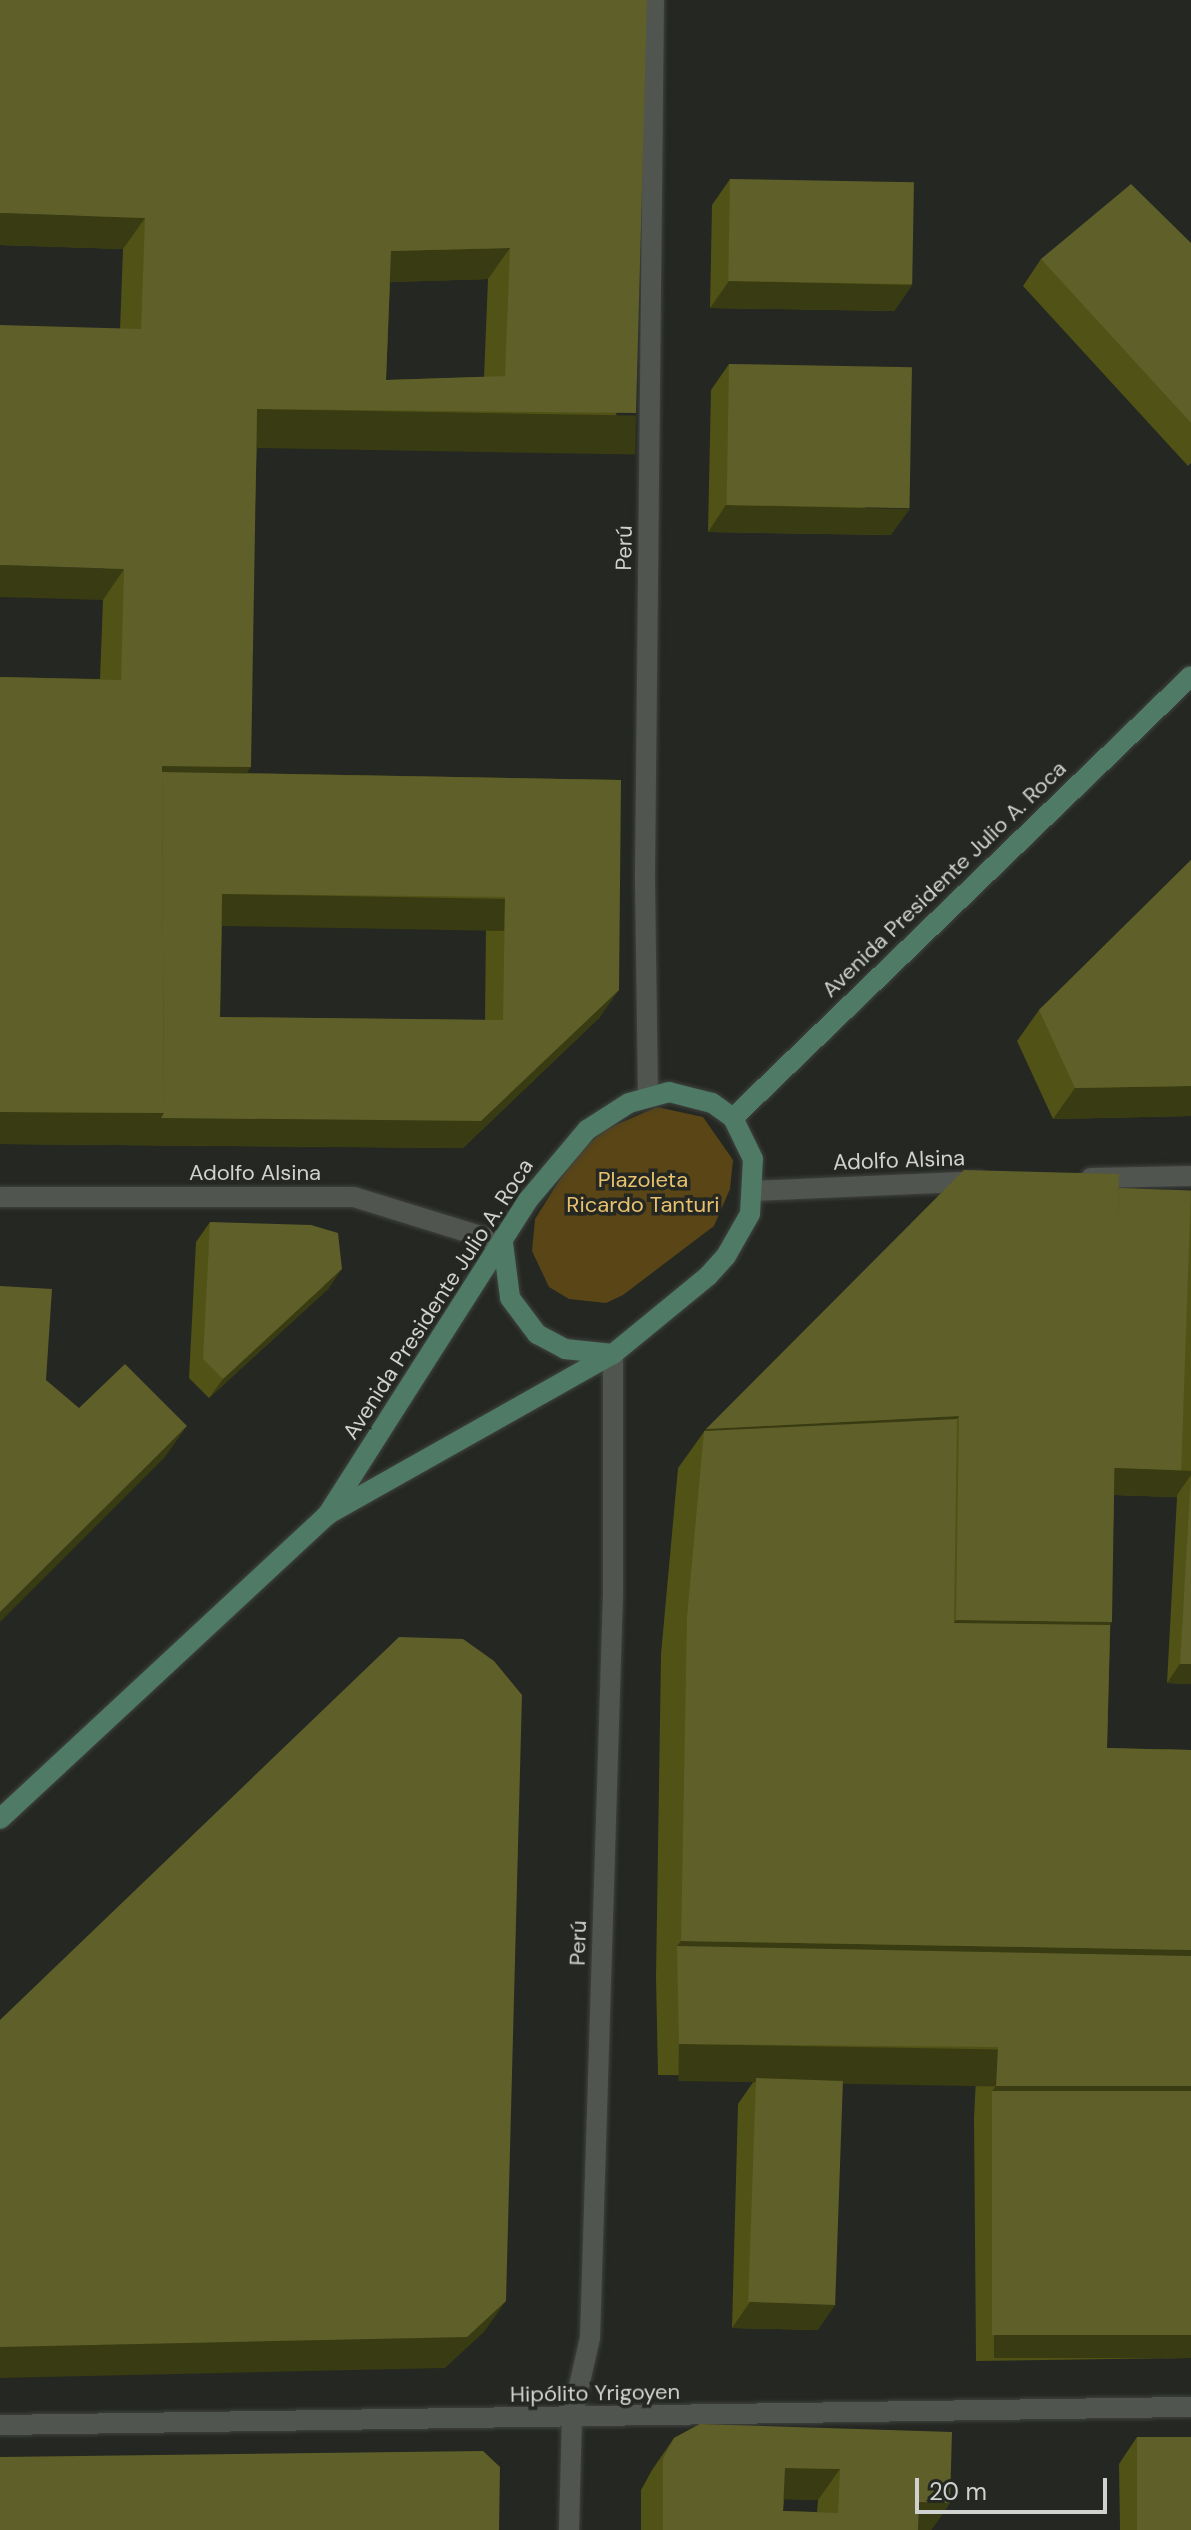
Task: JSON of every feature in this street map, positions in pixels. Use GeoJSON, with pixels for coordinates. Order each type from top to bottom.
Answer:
{"type":"FeatureCollection","features":[{"type":"Feature","properties":{"kind":"main road","name":"Avenida Presidente Julio A. Roca"},"geometry":{"type":"LineString","coordinates":[[733,1118],[1191,676]]}},
{"type":"Feature","properties":{"kind":"main road","name":"Avenida Presidente Julio A. Roca"},"geometry":{"type":"LineString","coordinates":[[0,1819],[327,1515],[613,1354],[682,1301],[726,1256],[750,1214],[753,1159],[733,1118],[691,1096],[648,1096],[587,1130],[550,1171],[327,1515]]}},
{"type":"Feature","properties":{"kind":"main road"},"geometry":{"type":"LineString","coordinates":[[503,1243],[510,1298],[537,1334],[565,1349],[613,1354]]}},
{"type":"Feature","properties":{"kind":"street","name":"Perú"},"geometry":{"type":"LineString","coordinates":[[648,1096],[645,872],[654,0]]}},
{"type":"Feature","properties":{"kind":"street"},"geometry":{"type":"LineString","coordinates":[[1070,1179],[1191,1176]]}},
{"type":"Feature","properties":{"kind":"street","name":"Adolfo Alsina"},"geometry":{"type":"LineString","coordinates":[[753,1191],[994,1181]]}},
{"type":"Feature","properties":{"kind":"street","name":"Adolfo Alsina"},"geometry":{"type":"LineString","coordinates":[[0,1197],[354,1197],[503,1243]]}},
{"type":"Feature","properties":{"kind":"street","name":"Perú"},"geometry":{"type":"LineString","coordinates":[[569,2530],[572,2417],[590,2338],[613,1595],[613,1354]]}},
{"type":"Feature","properties":{"kind":"street","name":"Hipólito Yrigoyen"},"geometry":{"type":"LineString","coordinates":[[0,2425],[1191,2407]]}},
{"type":"Feature","properties":{"kind":"green space","name":"Plazoleta Ricardo Tanturi"},"geometry":{"type":"Polygon","coordinates":[[[657,1107],[703,1117],[733,1160],[730,1189],[714,1226],[623,1295],[606,1303],[569,1299],[549,1287],[532,1251],[535,1219],[574,1157],[604,1130],[657,1107]]]}},
{"type":"Feature","properties":{"kind":"building"},"geometry":{"type":"Polygon","coordinates":[[[0,0],[647,0],[636,413],[257,409],[251,767],[162,766],[164,1113],[0,1112],[0,677],[121,680],[124,569],[0,565],[0,325],[141,329],[145,218],[0,213],[0,0]],[[510,248],[391,251],[386,380],[505,376],[510,248]]]}},
{"type":"Feature","properties":{"kind":"building"},"geometry":{"type":"Polygon","coordinates":[[[730,179],[914,182],[912,284],[728,281],[730,179]]]}},
{"type":"Feature","properties":{"kind":"building"},"geometry":{"type":"Polygon","coordinates":[[[1131,184],[1191,243],[1191,423],[1041,259],[1131,184]]]}},
{"type":"Feature","properties":{"kind":"building"},"geometry":{"type":"Polygon","coordinates":[[[729,364],[912,367],[910,508],[727,505],[729,364]]]}},
{"type":"Feature","properties":{"kind":"building"},"geometry":{"type":"Polygon","coordinates":[[[162,772],[621,780],[619,990],[481,1121],[161,1118],[164,1113],[162,772]],[[222,894],[220,1017],[503,1020],[505,897],[222,894]]]}},
{"type":"Feature","properties":{"kind":"building"},"geometry":{"type":"Polygon","coordinates":[[[1191,860],[1191,1086],[1075,1088],[1039,1010],[1191,860]]]}},
{"type":"Feature","properties":{"kind":"building"},"geometry":{"type":"Polygon","coordinates":[[[964,1170],[1119,1174],[1112,1622],[956,1620],[959,1416],[706,1429],[964,1170]]]}},
{"type":"Feature","properties":{"kind":"building"},"geometry":{"type":"Polygon","coordinates":[[[1119,1188],[1191,1191],[1181,1470],[1109,1468],[1119,1188]]]}},
{"type":"Feature","properties":{"kind":"building"},"geometry":{"type":"Polygon","coordinates":[[[210,1222],[311,1225],[338,1233],[342,1269],[223,1379],[203,1359],[210,1222]]]}},
{"type":"Feature","properties":{"kind":"building"},"geometry":{"type":"Polygon","coordinates":[[[0,1286],[52,1289],[46,1380],[79,1408],[125,1364],[187,1426],[0,1612],[0,1286]]]}},
{"type":"Feature","properties":{"kind":"building"},"geometry":{"type":"Polygon","coordinates":[[[957,1419],[954,1623],[1110,1625],[1107,1748],[1191,1750],[1191,1950],[681,1941],[687,1617],[704,1431],[957,1419]]]}},
{"type":"Feature","properties":{"kind":"building"},"geometry":{"type":"Polygon","coordinates":[[[1191,1475],[1191,1664],[1180,1664],[1191,1475]]]}},
{"type":"Feature","properties":{"kind":"building"},"geometry":{"type":"Polygon","coordinates":[[[399,1637],[463,1639],[494,1661],[522,1695],[506,2301],[467,2337],[0,2347],[0,2020],[399,1637]]]}},
{"type":"Feature","properties":{"kind":"building"},"geometry":{"type":"Polygon","coordinates":[[[677,1946],[1191,1956],[1191,2086],[996,2086],[998,2047],[679,2044],[677,1946]]]}},
{"type":"Feature","properties":{"kind":"building"},"geometry":{"type":"Polygon","coordinates":[[[756,2078],[843,2081],[835,2305],[748,2302],[756,2078]]]}},
{"type":"Feature","properties":{"kind":"building"},"geometry":{"type":"Polygon","coordinates":[[[992,2091],[1191,2091],[1191,2335],[992,2335],[992,2091]]]}},
{"type":"Feature","properties":{"kind":"building"},"geometry":{"type":"Polygon","coordinates":[[[700,2424],[952,2432],[950,2503],[919,2502],[918,2530],[663,2530],[663,2459],[674,2438],[700,2424]],[[785,2468],[783,2511],[838,2513],[840,2469],[785,2468]]]}},
{"type":"Feature","properties":{"kind":"building"},"geometry":{"type":"Polygon","coordinates":[[[1137,2437],[1191,2437],[1191,2530],[1137,2530],[1137,2437]]]}},
{"type":"Feature","properties":{"kind":"building"},"geometry":{"type":"Polygon","coordinates":[[[483,2451],[500,2467],[499,2530],[0,2530],[0,2457],[483,2451]]]}}]}
